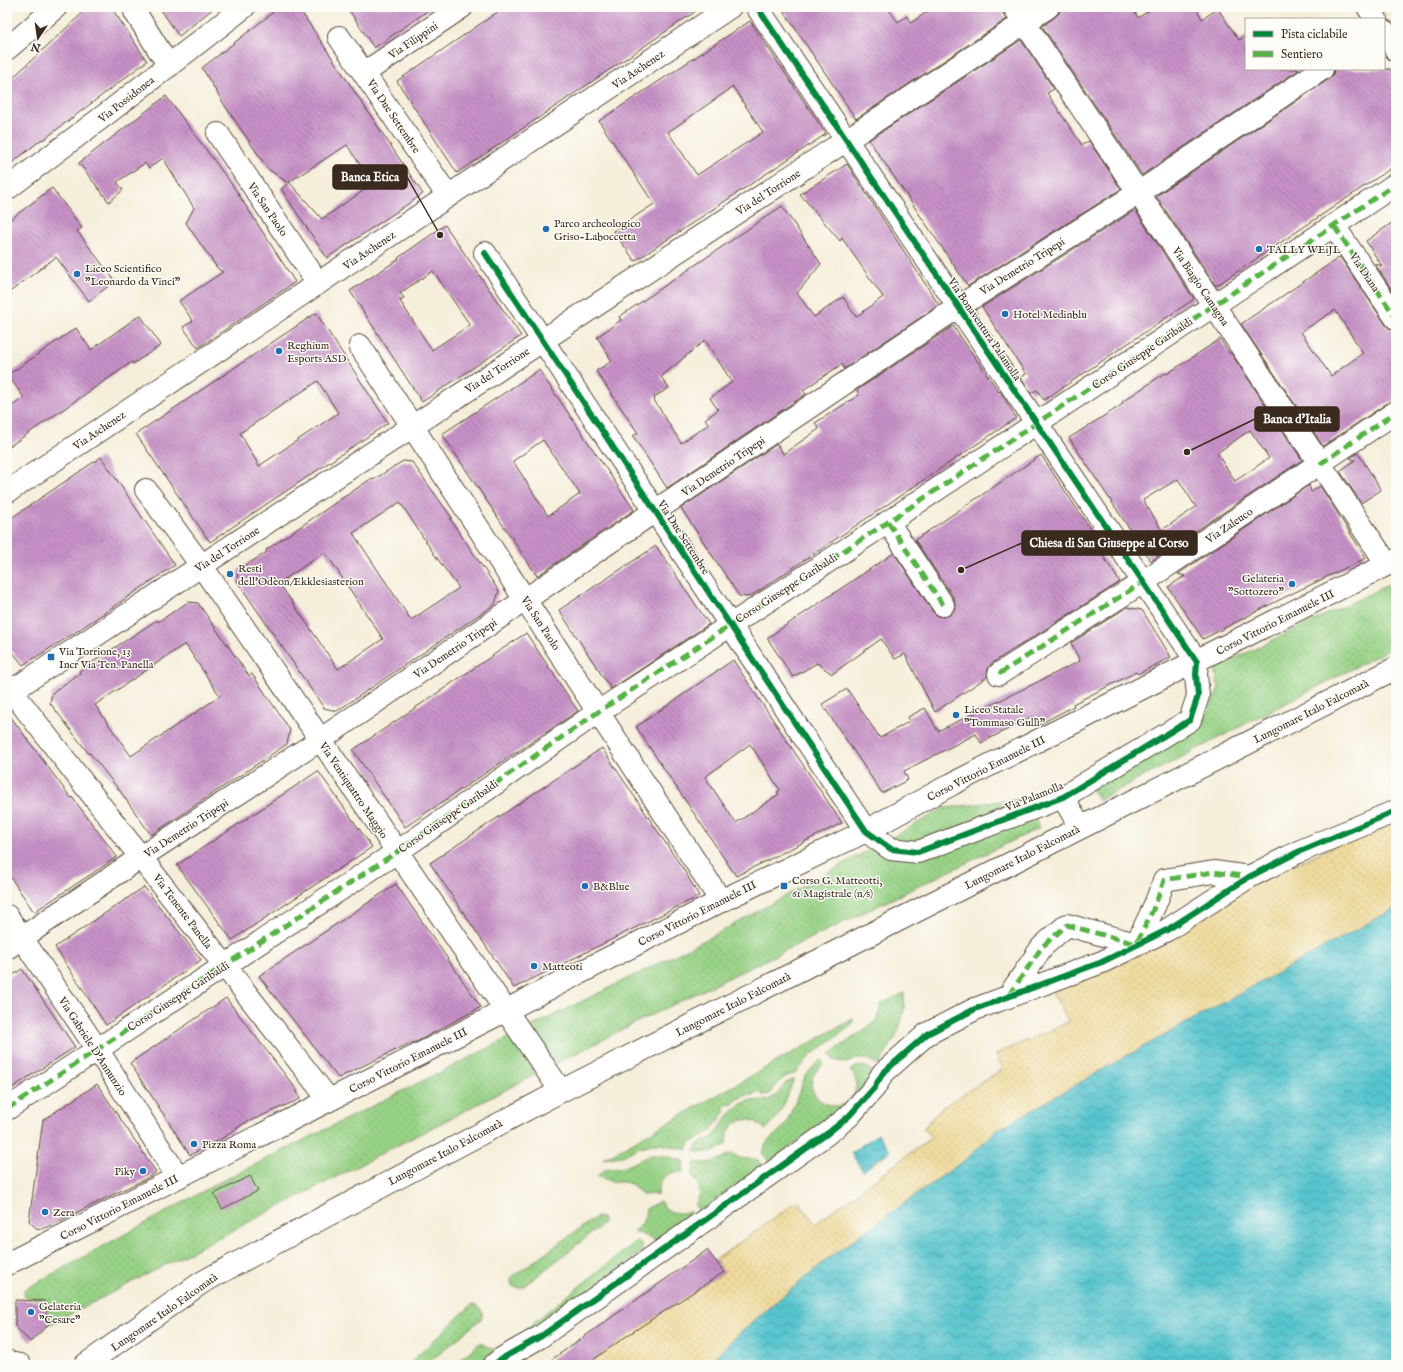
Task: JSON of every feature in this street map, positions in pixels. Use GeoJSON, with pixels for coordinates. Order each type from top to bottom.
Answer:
{"type":"FeatureCollection","features":[{"type":"Feature","properties":{"kind":"street"},"geometry":{"type":"LineString","coordinates":[[7,49],[56,7]]}},
{"type":"Feature","properties":{"kind":"street","name":"Via Possidonea"},"geometry":{"type":"LineString","coordinates":[[7,189],[244,7]]}},
{"type":"Feature","properties":{"kind":"street","name":"Via Filippini"},"geometry":{"type":"LineString","coordinates":[[364,73],[462,7]]}},
{"type":"Feature","properties":{"kind":"street","name":"Via Aschenez"},"geometry":{"type":"LineString","coordinates":[[7,492],[730,7]]}},
{"type":"Feature","properties":{"kind":"street","name":"Via Bonaventura Palamolla"},"geometry":{"type":"LineString","coordinates":[[757,7],[1197,662]]}},
{"type":"Feature","properties":{"kind":"street","name":"Via del Torrione"},"geometry":{"type":"LineString","coordinates":[[9,690],[413,426],[846,140],[1019,15],[1048,7]]}},
{"type":"Feature","properties":{"kind":"street"},"geometry":{"type":"LineString","coordinates":[[1368,7],[1375,18]]}},
{"type":"Feature","properties":{"kind":"street"},"geometry":{"type":"LineString","coordinates":[[135,12],[169,66]]}},
{"type":"Feature","properties":{"kind":"street","name":"Via Biagio Camagna"},"geometry":{"type":"LineString","coordinates":[[1019,15],[1320,464],[1392,562]]}},
{"type":"Feature","properties":{"kind":"street"},"geometry":{"type":"LineString","coordinates":[[1385,26],[1396,19]]}},
{"type":"Feature","properties":{"kind":"street"},"geometry":{"type":"LineString","coordinates":[[1385,33],[1396,50]]}},
{"type":"Feature","properties":{"kind":"street","name":"Via Due Settembre"},"geometry":{"type":"LineString","coordinates":[[339,37],[448,196]]}},
{"type":"Feature","properties":{"kind":"street","name":"Via Demetrio Tripepi"},"geometry":{"type":"LineString","coordinates":[[14,943],[141,857],[320,740],[525,599],[958,307],[1138,193],[1321,70]]}},
{"type":"Feature","properties":{"kind":"street","name":"Via San Paolo"},"geometry":{"type":"LineString","coordinates":[[218,134],[318,283]]}},
{"type":"Feature","properties":{"kind":"street","name":"Corso Giuseppe Garibaldi"},"geometry":{"type":"LineString","coordinates":[[7,1109],[397,852],[598,712],[888,522],[1396,184]]}},
{"type":"Feature","properties":{"kind":"street","name":"Via Diana"},"geometry":{"type":"LineString","coordinates":[[1334,226],[1396,318]]}},
{"type":"Feature","properties":{"kind":"street","name":"Via Due Settembre"},"geometry":{"type":"LineString","coordinates":[[485,253],[866,831]]}},
{"type":"Feature","properties":{"kind":"street","name":"Via San Paolo"},"geometry":{"type":"LineString","coordinates":[[360,346],[721,901]]}},
{"type":"Feature","properties":{"kind":"street","name":"Via Zaleuco"},"geometry":{"type":"LineString","coordinates":[[999,674],[1143,582],[1396,412]]}},
{"type":"Feature","properties":{"kind":"street","name":"Via Ventiquattro Maggio"},"geometry":{"type":"LineString","coordinates":[[146,490],[201,565],[561,1091]]}},
{"type":"Feature","properties":{"kind":"street"},"geometry":{"type":"LineString","coordinates":[[888,522],[944,605]]}},
{"type":"Feature","properties":{"kind":"street","name":"Corso Vittorio Emanuele III"},"geometry":{"type":"LineString","coordinates":[[7,1264],[721,901],[866,831],[952,784],[1197,662],[1392,562]]}},
{"type":"Feature","properties":{"kind":"street","name":"Via Palamolla"},"geometry":{"type":"LineString","coordinates":[[866,831],[891,848],[918,852],[1063,797],[1190,720],[1198,696],[1196,675],[1197,662]]}},
{"type":"Feature","properties":{"kind":"street","name":"Lungomare Italo Falcomatà"},"geometry":{"type":"LineString","coordinates":[[89,1364],[201,1284],[232,1266],[561,1091],[1396,668]]}},
{"type":"Feature","properties":{"kind":"street","name":"Via Tenente Panella"},"geometry":{"type":"LineString","coordinates":[[9,690],[141,857],[329,1100]]}},
{"type":"Feature","properties":{"kind":"street"},"geometry":{"type":"LineString","coordinates":[[1063,797],[1080,827]]}},
{"type":"Feature","properties":{"kind":"street"},"geometry":{"type":"LineString","coordinates":[[494,1365],[501,1359],[540,1337],[828,1133],[849,1116],[874,1088],[883,1073],[927,1034],[975,1009],[1102,962],[1167,930],[1249,877],[1298,852],[1396,812]]}},
{"type":"Feature","properties":{"kind":"street"},"geometry":{"type":"LineString","coordinates":[[1136,944],[1159,897],[1164,880],[1214,872],[1249,877]]}},
{"type":"Feature","properties":{"kind":"street","name":"Via Gabriele D'Annunzio"},"geometry":{"type":"LineString","coordinates":[[7,916],[14,943],[97,1049],[178,1177]]}},
{"type":"Feature","properties":{"kind":"street"},"geometry":{"type":"LineString","coordinates":[[1008,997],[1042,947],[1067,925],[1136,944]]}},
{"type":"Feature","properties":{"kind":"street"},"geometry":{"type":"LineString","coordinates":[[7,1361],[9,1363],[20,1365]]}},
{"type":"Feature","properties":{"kind":"green space"},"geometry":{"type":"Polygon","coordinates":[[[1396,581],[1396,646],[1099,800],[1089,786],[1204,718],[1219,689],[1215,668],[1396,581]]]}},
{"type":"Feature","properties":{"kind":"green space"},"geometry":{"type":"Polygon","coordinates":[[[1028,798],[1039,828],[639,1021],[51,1324],[46,1300],[25,1297],[24,1290],[216,1184],[711,937],[945,808],[1028,798]]]}},
{"type":"Feature","properties":{"kind":"green space"},"geometry":{"type":"Polygon","coordinates":[[[904,993],[901,1023],[894,1039],[879,1065],[867,1059],[855,1059],[847,1063],[834,1060],[830,1054],[875,1022],[879,1014],[881,1004],[904,993]]]}},
{"type":"Feature","properties":{"kind":"green space"},"geometry":{"type":"Polygon","coordinates":[[[853,1019],[851,1026],[811,1055],[795,1074],[784,1078],[770,1094],[762,1095],[761,1092],[754,1093],[753,1095],[741,1097],[731,1105],[729,1103],[723,1108],[726,1111],[710,1132],[690,1143],[687,1150],[661,1144],[653,1144],[640,1147],[622,1156],[603,1159],[853,1019]]]}},
{"type":"Feature","properties":{"kind":"green space"},"geometry":{"type":"Polygon","coordinates":[[[821,1060],[824,1064],[814,1074],[811,1084],[814,1093],[820,1100],[828,1105],[838,1106],[847,1103],[854,1094],[856,1082],[851,1070],[864,1066],[875,1074],[821,1130],[817,1127],[786,1150],[772,1164],[762,1153],[767,1142],[786,1125],[805,1077],[821,1060]]]}},
{"type":"Feature","properties":{"kind":"green space"},"geometry":{"type":"Polygon","coordinates":[[[794,1079],[779,1113],[771,1125],[765,1130],[759,1124],[752,1121],[740,1121],[734,1124],[730,1129],[727,1136],[727,1144],[713,1152],[694,1152],[697,1145],[714,1136],[728,1116],[741,1104],[749,1101],[771,1099],[786,1083],[794,1079]]]}},
{"type":"Feature","properties":{"kind":"green space"},"geometry":{"type":"Polygon","coordinates":[[[732,1153],[739,1158],[758,1160],[765,1170],[744,1184],[740,1182],[716,1199],[703,1215],[695,1206],[699,1198],[700,1190],[692,1175],[695,1162],[715,1162],[732,1153]]]}},
{"type":"Feature","properties":{"kind":"green space"},"geometry":{"type":"Polygon","coordinates":[[[651,1155],[661,1155],[684,1161],[683,1172],[668,1174],[664,1177],[659,1184],[658,1194],[642,1195],[630,1184],[625,1182],[612,1182],[597,1176],[605,1170],[624,1167],[651,1155]]]}},
{"type":"Feature","properties":{"kind":"green space"},"geometry":{"type":"Polygon","coordinates":[[[660,1201],[665,1208],[672,1212],[681,1213],[689,1211],[694,1220],[662,1243],[633,1231],[639,1228],[645,1216],[646,1209],[660,1201]]]}},
{"type":"Feature","properties":{"kind":"green space"},"geometry":{"type":"Polygon","coordinates":[[[596,1217],[602,1218],[602,1225],[523,1287],[518,1288],[512,1286],[512,1277],[596,1217]]]}},
{"type":"Feature","properties":{"kind":"green space"},"geometry":{"type":"Polygon","coordinates":[[[637,1241],[642,1245],[642,1252],[537,1328],[524,1330],[637,1241]]]}},
{"type":"Feature","properties":{"kind":"green space"},"geometry":{"type":"Polygon","coordinates":[[[472,1305],[478,1306],[481,1309],[481,1319],[426,1365],[408,1365],[469,1307],[472,1305]]]}},
{"type":"Feature","properties":{"kind":"green space"},"geometry":{"type":"Polygon","coordinates":[[[480,1343],[497,1351],[480,1365],[453,1365],[480,1343]]]}},
{"type":"Feature","properties":{"kind":"sand"},"geometry":{"type":"Polygon","coordinates":[[[1396,818],[1396,908],[1130,1054],[997,1130],[969,1157],[834,1254],[759,1316],[706,1365],[586,1365],[628,1335],[724,1272],[715,1260],[798,1201],[815,1224],[932,1137],[923,1129],[941,1108],[1003,1069],[996,1054],[1069,1022],[1052,991],[1251,884],[1396,818]]]}},
{"type":"Feature","properties":{"kind":"water"},"geometry":{"type":"Polygon","coordinates":[[[1396,908],[1396,1365],[706,1365],[759,1316],[834,1254],[969,1157],[997,1130],[1130,1054],[1396,908]]]}},
{"type":"Feature","properties":{"kind":"water"},"geometry":{"type":"Polygon","coordinates":[[[878,1134],[890,1151],[863,1171],[851,1153],[878,1134]]]}},
{"type":"Feature","properties":{"kind":"building"},"geometry":{"type":"Polygon","coordinates":[[[89,7],[111,7],[147,61],[7,167],[7,83],[89,7]]]}},
{"type":"Feature","properties":{"kind":"building"},"geometry":{"type":"Polygon","coordinates":[[[159,7],[215,7],[179,36],[159,7]]]}},
{"type":"Feature","properties":{"kind":"building"},"geometry":{"type":"Polygon","coordinates":[[[280,7],[298,7],[423,194],[327,258],[281,189],[288,183],[268,169],[227,109],[202,68],[280,7]],[[347,145],[289,182],[322,219],[373,184],[347,145]]]}},
{"type":"Feature","properties":{"kind":"building"},"geometry":{"type":"Polygon","coordinates":[[[347,7],[433,7],[374,48],[347,7]]]}},
{"type":"Feature","properties":{"kind":"building"},"geometry":{"type":"Polygon","coordinates":[[[505,7],[702,7],[457,173],[397,81],[505,7]]]}},
{"type":"Feature","properties":{"kind":"building"},"geometry":{"type":"Polygon","coordinates":[[[781,7],[887,7],[898,22],[907,16],[911,23],[934,7],[1002,7],[1003,14],[1007,19],[856,119],[781,7]]]}},
{"type":"Feature","properties":{"kind":"building"},"geometry":{"type":"Polygon","coordinates":[[[1060,7],[1132,7],[1138,18],[1154,7],[1195,7],[1202,19],[1218,9],[1239,40],[1245,37],[1245,70],[1299,70],[1142,175],[1042,26],[1059,13],[1060,7]]]}},
{"type":"Feature","properties":{"kind":"building"},"geometry":{"type":"Polygon","coordinates":[[[750,21],[826,134],[635,261],[613,231],[654,204],[599,121],[750,21]],[[733,87],[668,132],[697,175],[763,132],[733,87]]]}},
{"type":"Feature","properties":{"kind":"building"},"geometry":{"type":"Polygon","coordinates":[[[1021,40],[1054,89],[1047,93],[1082,145],[1089,141],[1121,189],[968,286],[869,140],[1021,40]]]}},
{"type":"Feature","properties":{"kind":"building"},"geometry":{"type":"Polygon","coordinates":[[[1390,69],[1396,79],[1396,165],[1216,286],[1156,196],[1333,75],[1334,70],[1390,69]]]}},
{"type":"Feature","properties":{"kind":"building"},"geometry":{"type":"Polygon","coordinates":[[[166,96],[233,186],[295,282],[198,348],[183,327],[193,321],[179,301],[223,272],[218,269],[186,223],[194,208],[163,158],[149,168],[145,163],[117,182],[123,190],[109,202],[79,163],[166,96]]]}},
{"type":"Feature","properties":{"kind":"building"},"geometry":{"type":"Polygon","coordinates":[[[847,164],[939,305],[844,369],[842,364],[803,390],[806,394],[667,488],[633,436],[638,433],[596,371],[612,361],[597,337],[621,320],[619,317],[782,206],[821,264],[797,293],[814,317],[843,297],[856,317],[883,297],[842,238],[840,241],[800,194],[847,164]],[[705,340],[661,377],[669,388],[654,397],[654,400],[681,443],[709,424],[705,419],[718,410],[710,398],[732,382],[705,340]]]}},
{"type":"Feature","properties":{"kind":"building"},"geometry":{"type":"Polygon","coordinates":[[[52,188],[82,228],[77,231],[115,281],[89,301],[56,257],[7,294],[7,222],[52,188]]]}},
{"type":"Feature","properties":{"kind":"building"},"geometry":{"type":"Polygon","coordinates":[[[1135,210],[1194,299],[1044,400],[1037,390],[1031,393],[1021,377],[1026,374],[982,307],[1135,210]]]}},
{"type":"Feature","properties":{"kind":"building"},"geometry":{"type":"Polygon","coordinates":[[[1396,220],[1396,296],[1375,264],[1382,266],[1366,241],[1396,220]]]}},
{"type":"Feature","properties":{"kind":"building"},"geometry":{"type":"Polygon","coordinates":[[[445,225],[521,336],[422,402],[350,291],[399,259],[398,258],[445,225]],[[433,271],[400,293],[404,298],[400,301],[432,350],[470,325],[433,271]]]}},
{"type":"Feature","properties":{"kind":"building"},"geometry":{"type":"Polygon","coordinates":[[[1340,257],[1386,325],[1390,329],[1396,330],[1396,400],[1389,402],[1323,446],[1241,324],[1340,257]],[[1335,310],[1301,332],[1331,376],[1363,353],[1335,310]]]}},
{"type":"Feature","properties":{"kind":"building"},"geometry":{"type":"Polygon","coordinates":[[[316,313],[388,423],[210,542],[136,434],[316,313]],[[318,381],[240,433],[259,466],[338,413],[318,381]]]}},
{"type":"Feature","properties":{"kind":"building"},"geometry":{"type":"Polygon","coordinates":[[[140,315],[161,345],[133,364],[132,362],[7,448],[7,409],[24,398],[8,375],[76,328],[91,350],[140,315]]]}},
{"type":"Feature","properties":{"kind":"building"},"geometry":{"type":"Polygon","coordinates":[[[953,326],[999,392],[1000,391],[1016,418],[751,596],[739,596],[681,508],[777,444],[783,454],[819,429],[815,423],[859,395],[857,390],[953,326]]]}},
{"type":"Feature","properties":{"kind":"building"},"geometry":{"type":"Polygon","coordinates":[[[1220,339],[1230,354],[1231,353],[1302,460],[1151,561],[1069,438],[1123,404],[1122,402],[1165,373],[1167,374],[1220,339]],[[1250,430],[1217,453],[1235,481],[1269,458],[1250,430]],[[1178,479],[1143,500],[1162,530],[1196,507],[1178,479]]]}},
{"type":"Feature","properties":{"kind":"building"},"geometry":{"type":"Polygon","coordinates":[[[539,370],[634,510],[537,576],[442,434],[539,370]],[[543,440],[513,461],[548,516],[580,494],[543,440]]]}},
{"type":"Feature","properties":{"kind":"building"},"geometry":{"type":"Polygon","coordinates":[[[1358,453],[1381,490],[1361,503],[1340,471],[1355,460],[1350,458],[1358,453]]]}},
{"type":"Feature","properties":{"kind":"building"},"geometry":{"type":"Polygon","coordinates":[[[1041,455],[1095,536],[1092,539],[1120,582],[992,663],[988,669],[987,677],[935,712],[905,654],[895,659],[881,639],[832,674],[817,663],[793,677],[767,638],[894,553],[933,612],[938,616],[943,617],[950,615],[954,610],[954,598],[915,540],[1041,455]]]}},
{"type":"Feature","properties":{"kind":"building"},"geometry":{"type":"Polygon","coordinates":[[[101,457],[175,565],[73,634],[23,665],[7,645],[7,521],[101,457]]]}},
{"type":"Feature","properties":{"kind":"building"},"geometry":{"type":"Polygon","coordinates":[[[403,461],[412,462],[452,518],[450,519],[499,591],[495,604],[337,711],[324,708],[237,581],[238,570],[267,552],[266,550],[372,478],[373,480],[403,461]],[[400,502],[353,533],[411,620],[459,588],[434,554],[400,502]],[[325,552],[279,583],[338,669],[383,639],[325,552]]]}},
{"type":"Feature","properties":{"kind":"building"},"geometry":{"type":"Polygon","coordinates":[[[1309,485],[1311,492],[1320,486],[1366,558],[1203,639],[1168,587],[1185,576],[1178,574],[1309,485]]]}},
{"type":"Feature","properties":{"kind":"building"},"geometry":{"type":"Polygon","coordinates":[[[656,546],[709,624],[611,689],[559,610],[656,546]]]}},
{"type":"Feature","properties":{"kind":"building"},"geometry":{"type":"Polygon","coordinates":[[[188,602],[198,603],[249,676],[252,674],[290,730],[287,744],[151,835],[120,791],[90,753],[89,754],[50,703],[52,693],[80,673],[79,671],[157,620],[158,622],[188,602]],[[185,644],[95,705],[131,756],[220,696],[185,644]]]}},
{"type":"Feature","properties":{"kind":"building"},"geometry":{"type":"Polygon","coordinates":[[[1127,607],[1142,610],[1171,657],[1138,674],[1136,672],[1073,704],[1074,706],[1038,725],[1033,716],[981,743],[976,734],[904,771],[908,780],[882,793],[822,704],[847,689],[880,738],[910,721],[908,717],[925,708],[938,731],[1080,661],[1071,643],[1127,607]]]}},
{"type":"Feature","properties":{"kind":"building"},"geometry":{"type":"Polygon","coordinates":[[[526,633],[578,711],[405,827],[353,750],[526,633]]]}},
{"type":"Feature","properties":{"kind":"building"},"geometry":{"type":"Polygon","coordinates":[[[733,660],[842,823],[736,876],[636,727],[733,660]],[[750,744],[705,777],[736,823],[779,794],[777,792],[780,790],[750,744]]]}},
{"type":"Feature","properties":{"kind":"building"},"geometry":{"type":"Polygon","coordinates":[[[7,712],[117,857],[34,912],[7,872],[7,712]]]}},
{"type":"Feature","properties":{"kind":"building"},"geometry":{"type":"Polygon","coordinates":[[[602,748],[687,875],[699,896],[514,988],[430,863],[602,748]]]}},
{"type":"Feature","properties":{"kind":"building"},"geometry":{"type":"Polygon","coordinates":[[[318,771],[372,847],[232,940],[177,865],[318,771]]]}},
{"type":"Feature","properties":{"kind":"building"},"geometry":{"type":"Polygon","coordinates":[[[396,884],[481,1007],[418,1041],[406,1045],[338,1078],[259,976],[396,884]]]}},
{"type":"Feature","properties":{"kind":"building"},"geometry":{"type":"Polygon","coordinates":[[[144,887],[201,960],[106,1025],[55,947],[144,887]]]}},
{"type":"Feature","properties":{"kind":"building"},"geometry":{"type":"Polygon","coordinates":[[[22,969],[75,1047],[7,1091],[7,979],[22,969]]]}},
{"type":"Feature","properties":{"kind":"building"},"geometry":{"type":"Polygon","coordinates":[[[226,998],[296,1089],[300,1099],[243,1124],[221,1139],[190,1155],[130,1063],[226,998]]]}},
{"type":"Feature","properties":{"kind":"building"},"geometry":{"type":"Polygon","coordinates":[[[97,1084],[156,1172],[149,1177],[47,1227],[41,1229],[36,1228],[29,1221],[43,1120],[97,1084]]]}},
{"type":"Feature","properties":{"kind":"building"},"geometry":{"type":"Polygon","coordinates":[[[250,1176],[258,1191],[222,1209],[214,1194],[250,1176]]]}},
{"type":"Feature","properties":{"kind":"building"},"geometry":{"type":"Polygon","coordinates":[[[707,1250],[724,1272],[628,1335],[586,1365],[544,1365],[707,1250]]]}},
{"type":"Feature","properties":{"kind":"building","name":"Gelateria \"Cesare\""},"geometry":{"type":"Polygon","coordinates":[[[15,1300],[44,1301],[49,1324],[30,1342],[15,1326],[15,1300]]]}},
{"type":"Feature","properties":{"kind":"marked path"},"geometry":{"type":"LineString","coordinates":[[7,1109],[397,852],[598,712],[888,522],[1396,184]]}},
{"type":"Feature","properties":{"kind":"marked path"},"geometry":{"type":"LineString","coordinates":[[1334,226],[1396,318]]}},
{"type":"Feature","properties":{"kind":"marked path"},"geometry":{"type":"LineString","coordinates":[[1320,464],[1396,412]]}},
{"type":"Feature","properties":{"kind":"marked path"},"geometry":{"type":"LineString","coordinates":[[888,522],[943,605]]}},
{"type":"Feature","properties":{"kind":"marked path"},"geometry":{"type":"LineString","coordinates":[[999,674],[1143,582]]}},
{"type":"Feature","properties":{"kind":"marked path"},"geometry":{"type":"LineString","coordinates":[[1009,995],[1042,947],[1067,925],[1136,944],[1152,913],[1164,880],[1214,872],[1248,877]]}},
{"type":"Feature","properties":{"kind":"cycle path"},"geometry":{"type":"LineString","coordinates":[[485,253],[866,831],[891,849],[918,852],[1063,797],[1190,720],[1198,696],[1196,675],[1197,662],[757,7]]}},
{"type":"Feature","properties":{"kind":"cycle path"},"geometry":{"type":"LineString","coordinates":[[494,1365],[501,1359],[540,1337],[828,1133],[849,1116],[874,1088],[883,1073],[927,1034],[975,1009],[1102,962],[1167,930],[1249,877],[1298,852],[1396,811]]}},
{"type":"Feature","properties":{"kind":"place","name":"Parco archeologico Griso-Laboccetta"},"geometry":{"type":"Point","coordinates":[546,229]}},
{"type":"Feature","properties":{"kind":"place","name":"Banca Etica"},"geometry":{"type":"Point","coordinates":[440,235]}},
{"type":"Feature","properties":{"kind":"place","name":"TALLY WEiJL"},"geometry":{"type":"Point","coordinates":[1259,249]}},
{"type":"Feature","properties":{"kind":"place","name":"Liceo Scientifico \"Leonardo da Vinci\""},"geometry":{"type":"Point","coordinates":[77,274]}},
{"type":"Feature","properties":{"kind":"place","name":"Hotel Medinblu"},"geometry":{"type":"Point","coordinates":[1005,314]}},
{"type":"Feature","properties":{"kind":"place","name":"Reghium Esports ASD"},"geometry":{"type":"Point","coordinates":[279,351]}},
{"type":"Feature","properties":{"kind":"place","name":"Banca d'Italia"},"geometry":{"type":"Point","coordinates":[1187,452]}},
{"type":"Feature","properties":{"kind":"place","name":"Chiesa di San Giuseppe al Corso"},"geometry":{"type":"Point","coordinates":[961,570]}},
{"type":"Feature","properties":{"kind":"place","name":"Resti dell'Odèon/Ekklesiasterion"},"geometry":{"type":"Point","coordinates":[230,574]}},
{"type":"Feature","properties":{"kind":"place","name":"Gelateria \"Sottozero\""},"geometry":{"type":"Point","coordinates":[1292,584]}},
{"type":"Feature","properties":{"kind":"place","name":"Via Torrione, 13 Incr Via Ten. Panella"},"geometry":{"type":"Point","coordinates":[51,657]}},
{"type":"Feature","properties":{"kind":"place","name":"Liceo Statale \"Tommaso Gullì\""},"geometry":{"type":"Point","coordinates":[956,715]}},
{"type":"Feature","properties":{"kind":"place","name":"B&Blue"},"geometry":{"type":"Point","coordinates":[585,886]}},
{"type":"Feature","properties":{"kind":"place","name":"Corso G. Matteotti, 61 Magistrale (n/s)"},"geometry":{"type":"Point","coordinates":[784,886]}},
{"type":"Feature","properties":{"kind":"place","name":"Matteoti"},"geometry":{"type":"Point","coordinates":[534,966]}},
{"type":"Feature","properties":{"kind":"place","name":"Pizza Roma"},"geometry":{"type":"Point","coordinates":[194,1144]}},
{"type":"Feature","properties":{"kind":"place","name":"Piky"},"geometry":{"type":"Point","coordinates":[143,1171]}},
{"type":"Feature","properties":{"kind":"place","name":"Zera"},"geometry":{"type":"Point","coordinates":[45,1212]}},
{"type":"Feature","properties":{"kind":"place","name":"Gelateria \"Cesare\""},"geometry":{"type":"Point","coordinates":[31,1312]}}]}
